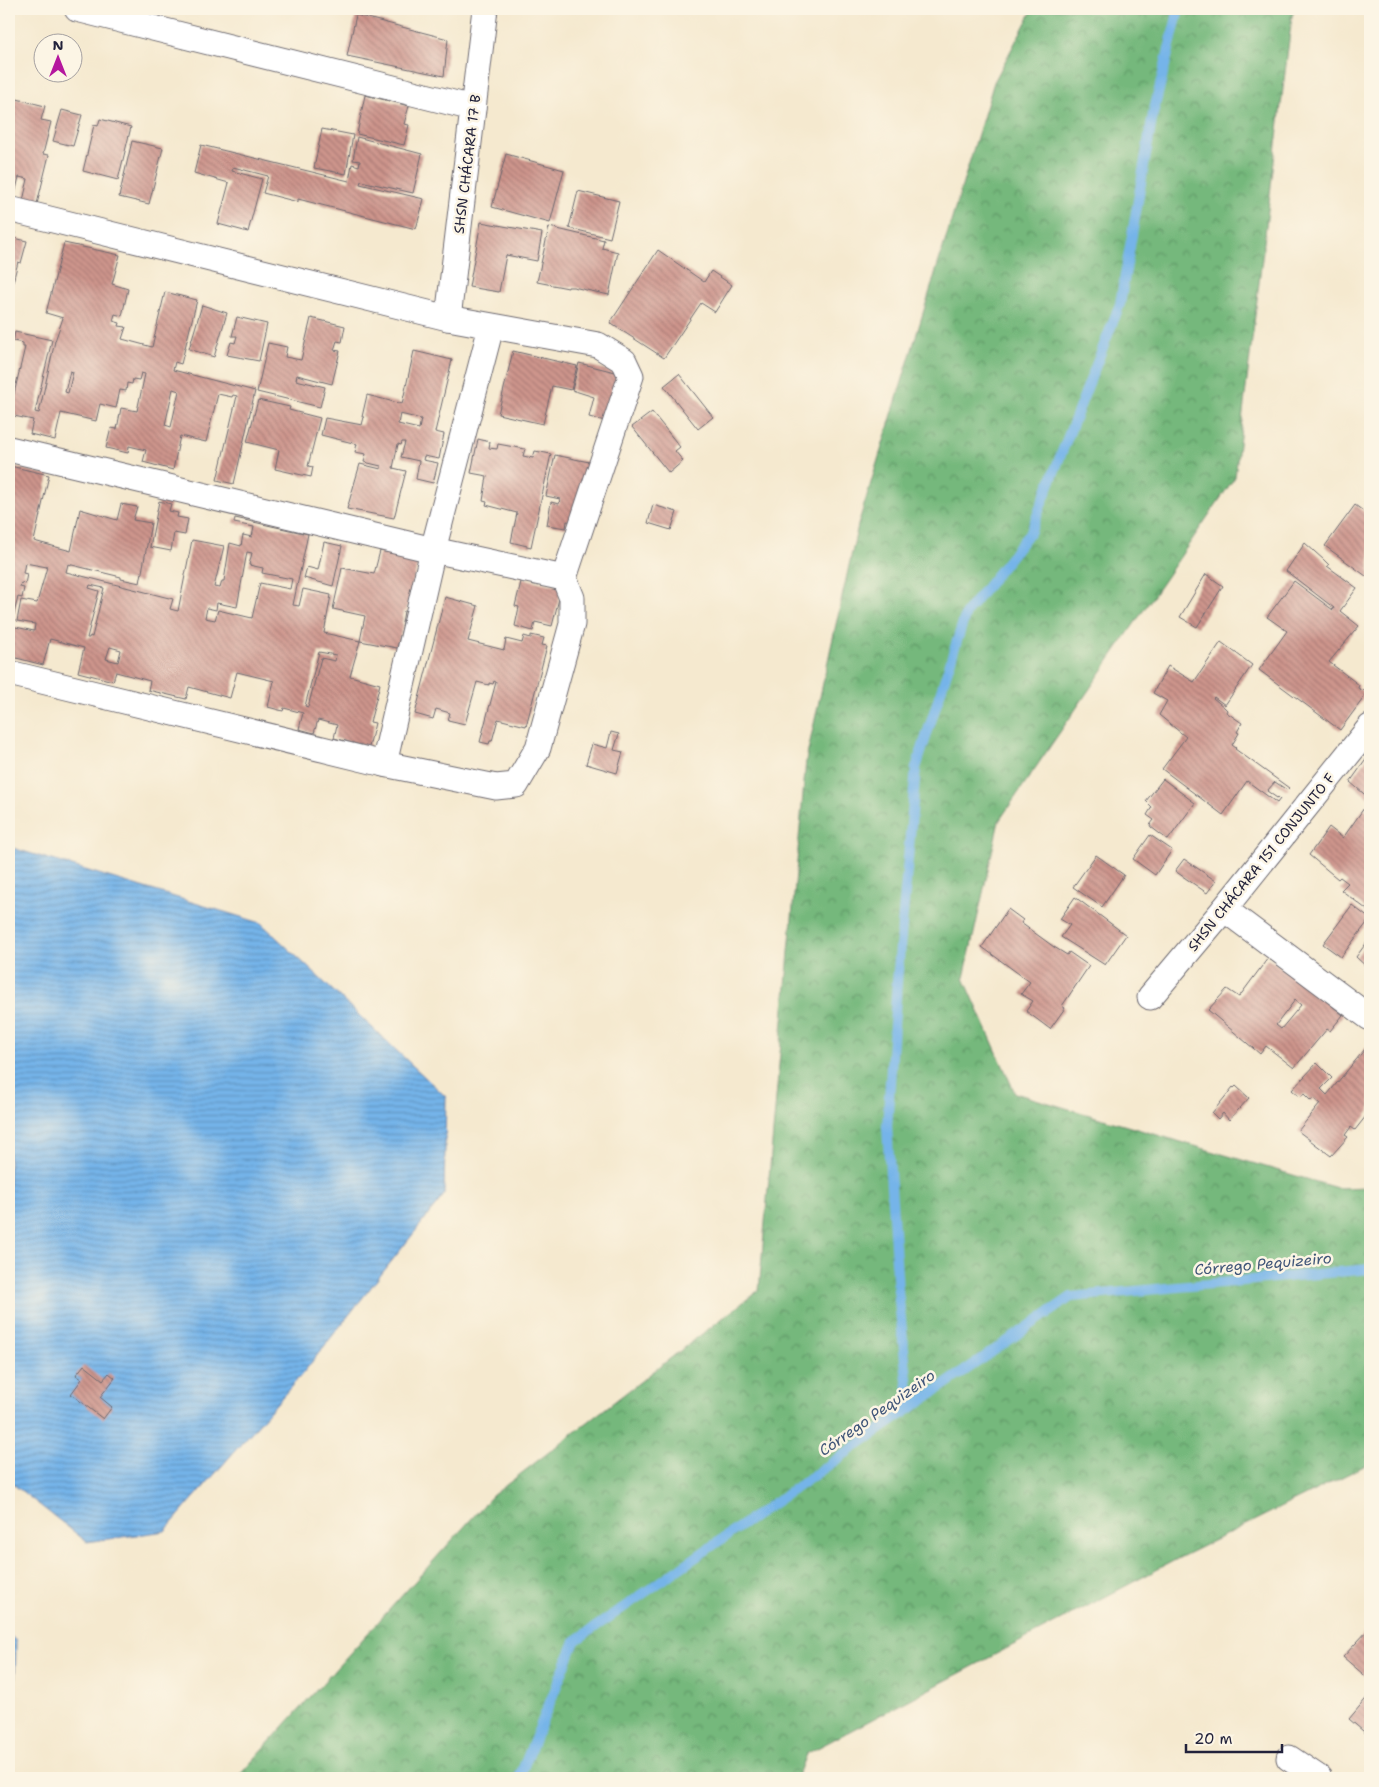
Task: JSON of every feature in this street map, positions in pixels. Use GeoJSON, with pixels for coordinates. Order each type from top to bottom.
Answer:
{"type":"FeatureCollection","features":[{"type":"Feature","properties":{"kind":"street"},"geometry":{"type":"LineString","coordinates":[[77,9],[473,108]]}},
{"type":"Feature","properties":{"kind":"street","name":"SHSN CHÁCARA 17 B"},"geometry":{"type":"LineString","coordinates":[[448,318],[485,9]]}},
{"type":"Feature","properties":{"kind":"street"},"geometry":{"type":"LineString","coordinates":[[9,209],[448,318],[598,345],[624,361],[631,376],[564,578],[572,598],[572,624],[538,748],[516,785],[496,787],[384,764],[9,674]]}},
{"type":"Feature","properties":{"kind":"street"},"geometry":{"type":"LineString","coordinates":[[384,764],[433,550],[491,327]]}},
{"type":"Feature","properties":{"kind":"street"},"geometry":{"type":"LineString","coordinates":[[9,449],[433,550],[564,578]]}},
{"type":"Feature","properties":{"kind":"street","name":"SHSN CHÁCARA 151 CONJUNTO F"},"geometry":{"type":"LineString","coordinates":[[1150,997],[1224,909],[1370,727]]}},
{"type":"Feature","properties":{"kind":"street"},"geometry":{"type":"LineString","coordinates":[[1224,909],[1370,1018]]}},
{"type":"Feature","properties":{"kind":"street"},"geometry":{"type":"LineString","coordinates":[[1290,1758],[1319,1778]]}},
{"type":"Feature","properties":{"kind":"green space"},"geometry":{"type":"Polygon","coordinates":[[[1033,9],[1295,9],[1292,16],[1235,477],[999,821],[964,978],[1015,1093],[1337,1188],[1370,1187],[1370,1463],[1181,1557],[806,1754],[797,1778],[237,1778],[492,1496],[759,1290],[806,760],[858,525],[994,82],[1033,9]]]}},
{"type":"Feature","properties":{"kind":"water"},"geometry":{"type":"Polygon","coordinates":[[[9,847],[261,923],[446,1097],[444,1195],[303,1373],[165,1531],[87,1542],[9,1481],[9,847]]]}},
{"type":"Feature","properties":{"kind":"water"},"geometry":{"type":"Polygon","coordinates":[[[9,1634],[16,1641],[14,1739],[9,1746],[9,1634]]]}},
{"type":"Feature","properties":{"kind":"building"},"geometry":{"type":"Polygon","coordinates":[[[356,15],[448,39],[444,76],[347,56],[356,15]]]}},
{"type":"Feature","properties":{"kind":"building"},"geometry":{"type":"Polygon","coordinates":[[[365,95],[409,106],[404,124],[409,125],[404,145],[357,134],[365,95]]]}},
{"type":"Feature","properties":{"kind":"building"},"geometry":{"type":"Polygon","coordinates":[[[9,97],[45,106],[41,120],[51,122],[43,154],[49,155],[37,204],[23,201],[28,179],[19,177],[14,198],[9,197],[9,97]]]}},
{"type":"Feature","properties":{"kind":"building"},"geometry":{"type":"Polygon","coordinates":[[[62,110],[82,115],[73,146],[53,141],[62,110]]]}},
{"type":"Feature","properties":{"kind":"building"},"geometry":{"type":"Polygon","coordinates":[[[100,119],[131,127],[118,180],[83,171],[94,125],[98,126],[100,119]]]}},
{"type":"Feature","properties":{"kind":"building"},"geometry":{"type":"Polygon","coordinates":[[[322,129],[353,135],[346,174],[314,168],[322,129]]]}},
{"type":"Feature","properties":{"kind":"building"},"geometry":{"type":"Polygon","coordinates":[[[357,137],[422,154],[413,193],[361,181],[360,184],[424,199],[416,229],[298,199],[298,202],[263,193],[268,176],[233,167],[232,171],[262,179],[248,232],[218,224],[229,183],[194,173],[201,145],[349,181],[352,164],[359,166],[360,161],[353,160],[357,137]]]}},
{"type":"Feature","properties":{"kind":"building"},"geometry":{"type":"Polygon","coordinates":[[[132,141],[163,148],[149,204],[119,197],[132,141]]]}},
{"type":"Feature","properties":{"kind":"building"},"geometry":{"type":"Polygon","coordinates":[[[506,154],[564,170],[550,223],[492,207],[506,154]]]}},
{"type":"Feature","properties":{"kind":"building"},"geometry":{"type":"Polygon","coordinates":[[[578,191],[619,201],[610,238],[569,228],[578,191]]]}},
{"type":"Feature","properties":{"kind":"building"},"geometry":{"type":"Polygon","coordinates":[[[481,222],[542,233],[537,261],[506,255],[499,292],[469,287],[481,222]]]}},
{"type":"Feature","properties":{"kind":"building"},"geometry":{"type":"Polygon","coordinates":[[[549,227],[604,240],[602,248],[618,252],[609,295],[537,282],[549,227]]]}},
{"type":"Feature","properties":{"kind":"building"},"geometry":{"type":"Polygon","coordinates":[[[9,231],[15,232],[14,238],[27,241],[21,263],[18,262],[9,298],[9,231]]]}},
{"type":"Feature","properties":{"kind":"building"},"geometry":{"type":"Polygon","coordinates":[[[64,243],[120,255],[112,284],[128,289],[122,316],[115,314],[113,321],[120,323],[119,326],[126,327],[122,339],[152,347],[165,292],[197,300],[181,364],[175,362],[173,370],[255,391],[234,484],[217,480],[237,396],[233,395],[232,397],[218,394],[206,442],[180,436],[173,470],[143,462],[146,450],[129,446],[128,453],[106,448],[111,428],[117,429],[121,408],[137,411],[145,374],[141,373],[139,380],[133,379],[132,384],[127,383],[126,391],[120,390],[116,408],[100,404],[96,421],[61,413],[55,440],[30,434],[33,420],[9,415],[25,347],[23,347],[23,343],[13,341],[15,332],[52,340],[35,412],[39,413],[55,341],[63,318],[46,313],[64,243]],[[70,371],[65,392],[68,393],[73,372],[70,371]],[[173,389],[165,425],[171,427],[179,391],[173,389]]]}},
{"type":"Feature","properties":{"kind":"building"},"geometry":{"type":"Polygon","coordinates":[[[658,250],[704,282],[711,271],[732,285],[715,312],[701,303],[664,358],[610,323],[658,250]]]}},
{"type":"Feature","properties":{"kind":"building"},"geometry":{"type":"Polygon","coordinates":[[[202,305],[227,313],[214,357],[189,349],[202,305]]]}},
{"type":"Feature","properties":{"kind":"building"},"geometry":{"type":"Polygon","coordinates":[[[237,317],[267,324],[259,361],[227,355],[231,342],[235,343],[237,336],[232,336],[237,317]]]}},
{"type":"Feature","properties":{"kind":"building"},"geometry":{"type":"Polygon","coordinates":[[[311,318],[345,326],[342,342],[337,341],[334,350],[340,351],[332,384],[297,375],[296,380],[325,387],[320,407],[257,392],[268,343],[287,347],[285,357],[301,360],[311,318]]]}},
{"type":"Feature","properties":{"kind":"building"},"geometry":{"type":"Polygon","coordinates":[[[414,351],[452,360],[435,432],[444,434],[439,459],[424,456],[423,460],[438,463],[433,483],[416,479],[419,461],[401,457],[405,442],[402,442],[401,445],[398,444],[393,468],[406,471],[394,518],[347,509],[360,464],[381,469],[381,466],[364,462],[366,454],[355,452],[357,444],[321,435],[325,418],[362,425],[367,395],[402,404],[414,351]],[[400,414],[398,424],[419,429],[421,419],[400,414]]]}},
{"type":"Feature","properties":{"kind":"building"},"geometry":{"type":"Polygon","coordinates":[[[513,351],[577,366],[571,390],[552,386],[543,424],[498,414],[513,351]]]}},
{"type":"Feature","properties":{"kind":"building"},"geometry":{"type":"Polygon","coordinates":[[[579,363],[619,373],[605,421],[589,417],[594,397],[572,390],[579,363]]]}},
{"type":"Feature","properties":{"kind":"building"},"geometry":{"type":"Polygon","coordinates":[[[679,374],[713,417],[698,429],[664,386],[679,374]]]}},
{"type":"Feature","properties":{"kind":"building"},"geometry":{"type":"Polygon","coordinates":[[[258,400],[290,407],[289,410],[320,418],[308,466],[313,467],[311,477],[275,469],[279,450],[247,442],[258,400]]]}},
{"type":"Feature","properties":{"kind":"building"},"geometry":{"type":"Polygon","coordinates":[[[652,412],[680,447],[675,451],[683,461],[669,473],[632,427],[652,412]]]}},
{"type":"Feature","properties":{"kind":"building"},"geometry":{"type":"Polygon","coordinates":[[[478,439],[490,442],[489,448],[497,449],[498,444],[525,449],[523,456],[533,458],[535,451],[551,454],[531,547],[511,542],[517,513],[486,505],[487,502],[483,501],[487,476],[471,473],[478,439]]]}},
{"type":"Feature","properties":{"kind":"building"},"geometry":{"type":"Polygon","coordinates":[[[555,455],[594,463],[577,523],[567,521],[566,528],[547,525],[551,502],[559,504],[560,499],[546,496],[555,455]]]}},
{"type":"Feature","properties":{"kind":"building"},"geometry":{"type":"Polygon","coordinates":[[[10,466],[49,475],[34,541],[71,551],[80,509],[117,520],[121,504],[137,507],[133,520],[151,523],[140,583],[68,564],[66,572],[173,599],[170,609],[178,611],[192,540],[224,546],[214,587],[220,588],[222,581],[224,581],[230,543],[241,546],[243,535],[252,537],[254,527],[234,523],[235,518],[308,534],[293,605],[299,606],[303,589],[331,595],[324,633],[360,641],[350,676],[380,684],[370,722],[375,723],[369,747],[334,738],[337,725],[318,720],[314,733],[299,729],[303,713],[284,708],[283,711],[268,707],[274,681],[237,672],[230,698],[189,687],[186,699],[148,690],[150,681],[116,672],[113,681],[78,672],[84,648],[50,639],[43,665],[9,656],[10,466]],[[247,552],[237,607],[217,603],[216,610],[207,608],[205,618],[215,620],[218,610],[252,618],[260,583],[290,589],[292,579],[262,573],[263,568],[249,565],[252,553],[247,552]],[[25,563],[23,573],[27,574],[25,584],[21,583],[20,587],[24,588],[22,598],[18,597],[11,626],[34,631],[35,624],[17,621],[21,600],[37,603],[47,567],[25,563]],[[90,585],[89,588],[99,591],[87,638],[92,637],[104,588],[90,585]],[[110,647],[106,659],[118,662],[121,650],[110,647]],[[319,652],[305,706],[308,707],[321,658],[335,661],[336,655],[319,652]]]}},
{"type":"Feature","properties":{"kind":"building"},"geometry":{"type":"Polygon","coordinates":[[[159,501],[171,504],[169,511],[178,513],[177,517],[188,519],[185,535],[174,533],[171,551],[150,547],[159,501]]]}},
{"type":"Feature","properties":{"kind":"building"},"geometry":{"type":"Polygon","coordinates":[[[653,505],[677,512],[671,530],[648,523],[653,505]]]}},
{"type":"Feature","properties":{"kind":"building"},"geometry":{"type":"Polygon","coordinates":[[[1355,505],[1370,516],[1370,579],[1325,546],[1355,505]]]}},
{"type":"Feature","properties":{"kind":"building"},"geometry":{"type":"Polygon","coordinates":[[[324,542],[342,546],[333,586],[304,578],[307,567],[318,570],[324,542]]]}},
{"type":"Feature","properties":{"kind":"building"},"geometry":{"type":"Polygon","coordinates":[[[1305,543],[1329,565],[1327,566],[1357,588],[1340,611],[1359,626],[1329,662],[1359,685],[1358,688],[1363,691],[1365,689],[1368,692],[1340,730],[1259,670],[1287,631],[1267,617],[1294,581],[1333,610],[1334,608],[1286,571],[1305,543]]]}},
{"type":"Feature","properties":{"kind":"building"},"geometry":{"type":"Polygon","coordinates":[[[380,551],[419,558],[406,612],[404,611],[397,648],[360,641],[365,616],[333,609],[342,568],[374,574],[380,551]]]}},
{"type":"Feature","properties":{"kind":"building"},"geometry":{"type":"Polygon","coordinates":[[[1206,574],[1223,586],[1197,627],[1180,617],[1206,574]]]}},
{"type":"Feature","properties":{"kind":"building"},"geometry":{"type":"Polygon","coordinates":[[[522,578],[562,587],[552,626],[535,622],[533,631],[515,626],[519,607],[515,606],[522,578]]]}},
{"type":"Feature","properties":{"kind":"building"},"geometry":{"type":"Polygon","coordinates":[[[445,597],[478,606],[468,641],[504,650],[506,639],[522,643],[524,636],[531,638],[531,635],[544,638],[542,645],[547,646],[526,726],[498,719],[492,741],[489,744],[480,742],[496,682],[494,681],[493,684],[489,683],[489,685],[477,682],[465,724],[448,720],[450,713],[436,709],[433,719],[415,714],[445,597]]]}},
{"type":"Feature","properties":{"kind":"building"},"geometry":{"type":"Polygon","coordinates":[[[1221,642],[1252,665],[1225,705],[1213,698],[1227,710],[1226,712],[1242,723],[1232,745],[1289,788],[1287,790],[1275,782],[1267,791],[1280,799],[1277,803],[1247,781],[1223,815],[1162,769],[1186,737],[1159,715],[1167,701],[1153,693],[1168,666],[1194,682],[1221,642]]]}},
{"type":"Feature","properties":{"kind":"building"},"geometry":{"type":"Polygon","coordinates":[[[611,732],[619,734],[614,750],[623,752],[617,773],[586,764],[592,744],[607,748],[611,732]]]}},
{"type":"Feature","properties":{"kind":"building"},"geometry":{"type":"Polygon","coordinates":[[[1370,754],[1370,799],[1350,782],[1370,754]]]}},
{"type":"Feature","properties":{"kind":"building"},"geometry":{"type":"Polygon","coordinates":[[[1163,779],[1195,803],[1168,840],[1151,827],[1150,825],[1154,820],[1147,815],[1152,807],[1146,801],[1163,779]]]}},
{"type":"Feature","properties":{"kind":"building"},"geometry":{"type":"Polygon","coordinates":[[[1364,808],[1370,813],[1370,912],[1341,890],[1348,883],[1340,877],[1338,879],[1309,855],[1329,827],[1343,838],[1364,808]]]}},
{"type":"Feature","properties":{"kind":"building"},"geometry":{"type":"Polygon","coordinates":[[[1150,835],[1172,850],[1155,875],[1133,859],[1150,835]]]}},
{"type":"Feature","properties":{"kind":"building"},"geometry":{"type":"Polygon","coordinates":[[[1096,855],[1124,875],[1102,907],[1073,887],[1096,855]]]}},
{"type":"Feature","properties":{"kind":"building"},"geometry":{"type":"Polygon","coordinates":[[[1184,859],[1216,881],[1207,893],[1175,871],[1184,859]]]}},
{"type":"Feature","properties":{"kind":"building"},"geometry":{"type":"Polygon","coordinates":[[[1075,897],[1126,935],[1105,965],[1061,937],[1070,925],[1060,919],[1075,897]]]}},
{"type":"Feature","properties":{"kind":"building"},"geometry":{"type":"Polygon","coordinates":[[[1352,905],[1370,919],[1341,957],[1323,944],[1352,905]]]}},
{"type":"Feature","properties":{"kind":"building"},"geometry":{"type":"Polygon","coordinates":[[[1008,909],[1023,920],[1021,923],[1054,947],[1067,955],[1069,952],[1089,966],[1062,1006],[1065,1008],[1050,1029],[1026,1011],[1033,1001],[1021,994],[1030,982],[982,947],[1008,909]]]}},
{"type":"Feature","properties":{"kind":"building"},"geometry":{"type":"Polygon","coordinates":[[[1370,938],[1370,970],[1356,957],[1370,938]]]}},
{"type":"Feature","properties":{"kind":"building"},"geometry":{"type":"Polygon","coordinates":[[[1268,958],[1313,990],[1343,1015],[1330,1031],[1327,1029],[1294,1068],[1266,1046],[1260,1054],[1208,1010],[1227,989],[1239,997],[1268,958]],[[1295,1000],[1276,1025],[1281,1029],[1301,1005],[1295,1000]]]}},
{"type":"Feature","properties":{"kind":"building"},"geometry":{"type":"Polygon","coordinates":[[[1370,1043],[1370,1111],[1355,1130],[1351,1127],[1345,1135],[1348,1137],[1331,1156],[1298,1131],[1320,1104],[1313,1098],[1311,1101],[1304,1094],[1300,1097],[1292,1090],[1317,1063],[1332,1078],[1321,1089],[1327,1095],[1370,1043]]]}},
{"type":"Feature","properties":{"kind":"building"},"geometry":{"type":"Polygon","coordinates":[[[1236,1086],[1249,1098],[1229,1120],[1223,1113],[1218,1119],[1212,1113],[1233,1087],[1236,1086]]]}},
{"type":"Feature","properties":{"kind":"building"},"geometry":{"type":"Polygon","coordinates":[[[84,1365],[103,1380],[109,1373],[115,1378],[100,1397],[112,1407],[103,1419],[71,1394],[82,1379],[76,1375],[84,1365]]]}},
{"type":"Feature","properties":{"kind":"building"},"geometry":{"type":"Polygon","coordinates":[[[1370,1628],[1370,1680],[1343,1657],[1370,1628]]]}},
{"type":"Feature","properties":{"kind":"building"},"geometry":{"type":"Polygon","coordinates":[[[1370,1694],[1370,1737],[1349,1719],[1370,1694]]]}},
{"type":"Feature","properties":{"kind":"waterway"},"geometry":{"type":"LineString","coordinates":[[910,1409],[898,1290],[887,1127],[897,982],[916,768],[966,613],[1031,531],[1120,304],[1153,114],[1179,9]]}},
{"type":"Feature","properties":{"kind":"waterway","name":"Córrego Pequizeiro"},"geometry":{"type":"LineString","coordinates":[[519,1778],[575,1641],[1071,1297],[1370,1269]]}}]}
